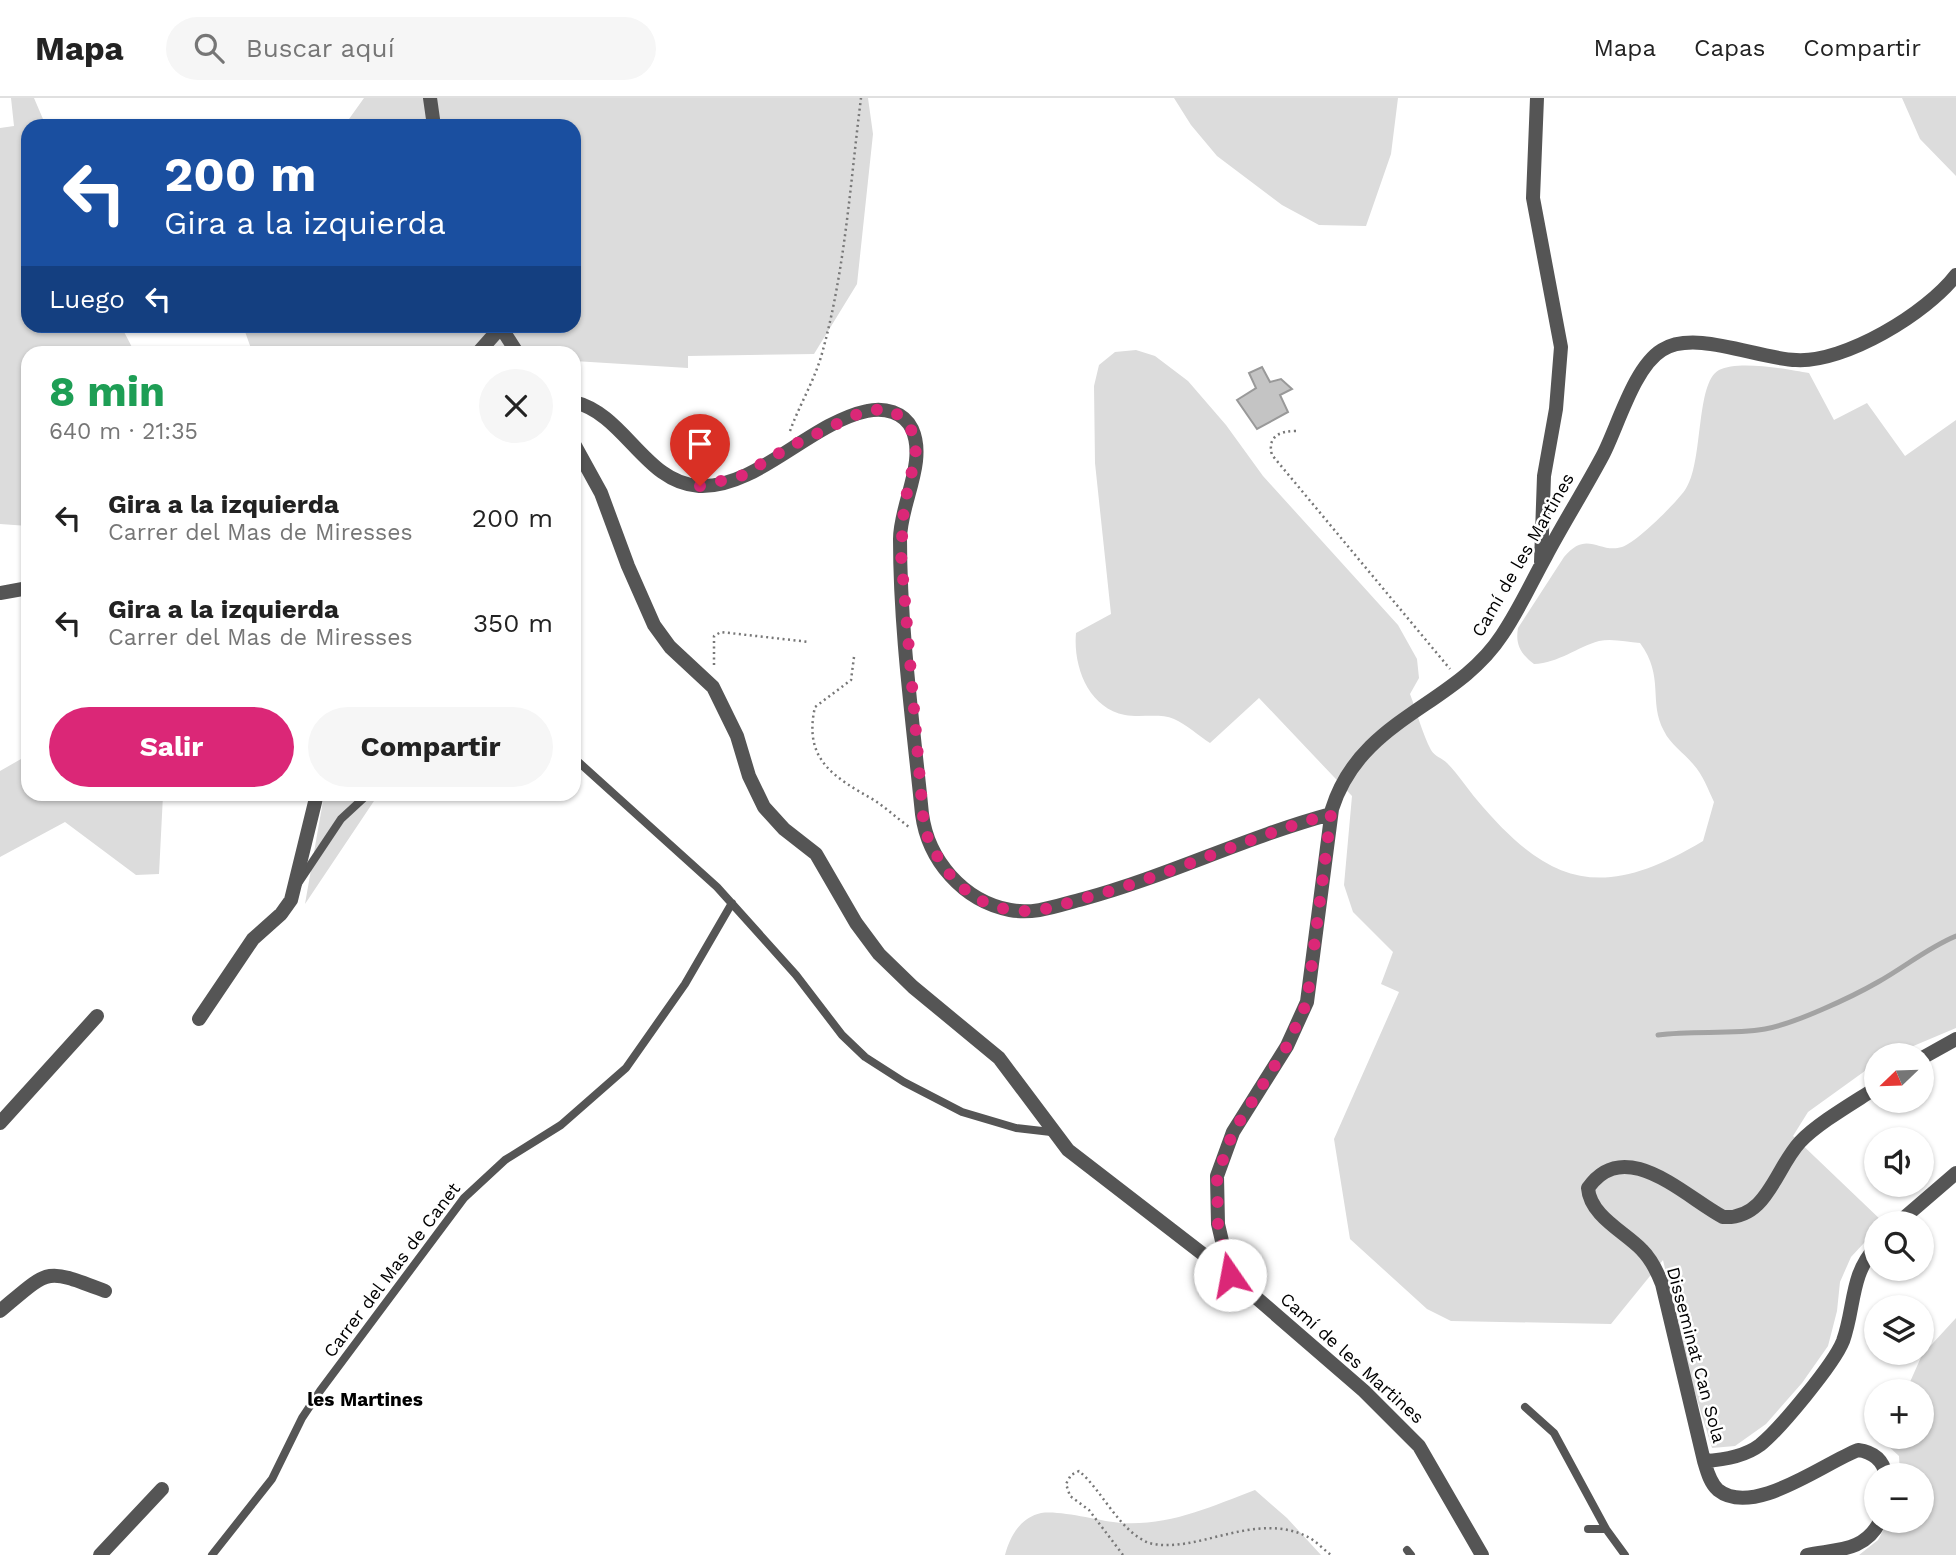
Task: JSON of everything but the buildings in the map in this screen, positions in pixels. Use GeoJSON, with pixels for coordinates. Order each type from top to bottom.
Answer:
{"type":"FeatureCollection","features":[{"type":"Feature","properties":{"kind":"street"},"geometry":{"type":"LineString","coordinates":[[430,98],[433,119]]}},
{"type":"Feature","properties":{"kind":"street"},"geometry":{"type":"LineString","coordinates":[[1537,98],[1533,198],[1560,347],[1556,409],[1544,476],[1542,564]]}},
{"type":"Feature","properties":{"kind":"street","name":"Camí de les Martines"},"geometry":{"type":"LineString","coordinates":[[1482,1555],[1419,1446],[1364,1391],[1230,1275],[1218,1224],[1217,1176],[1233,1132],[1287,1046],[1307,1002],[1331,814],[1336,794],[1370,745],[1458,679],[1487,655],[1501,637],[1603,455],[1636,382],[1650,359],[1661,350],[1688,342],[1797,361],[1821,358],[1854,346],[1894,325],[1947,286],[1956,275]]}},
{"type":"Feature","properties":{"kind":"street"},"geometry":{"type":"LineString","coordinates":[[581,405],[596,410],[618,427],[668,477],[700,486],[741,476],[864,411],[885,409],[895,412],[911,429],[916,453],[904,506],[901,560],[922,814],[929,841],[948,874],[968,892],[1010,910],[1045,910],[1163,874],[1280,829],[1331,814]]}},
{"type":"Feature","properties":{"kind":"street"},"geometry":{"type":"LineString","coordinates":[[581,457],[601,493],[628,566],[654,625],[670,647],[718,695],[737,736],[755,793],[784,829],[816,854],[856,923],[879,954],[913,987],[999,1058],[1051,1132],[1068,1150],[1230,1275]]}},
{"type":"Feature","properties":{"kind":"street"},"geometry":{"type":"LineString","coordinates":[[0,593],[21,589]]}},
{"type":"Feature","properties":{"kind":"street"},"geometry":{"type":"LineString","coordinates":[[199,1019],[253,939],[281,914],[296,886],[315,801]]}},
{"type":"Feature","properties":{"kind":"street"},"geometry":{"type":"LineString","coordinates":[[0,1123],[97,1016]]}},
{"type":"Feature","properties":{"kind":"street"},"geometry":{"type":"LineString","coordinates":[[1934,1051],[1956,1039]]}},
{"type":"Feature","properties":{"kind":"street","name":"Disseminat Can Sola"},"geometry":{"type":"LineString","coordinates":[[1864,1096],[1801,1141],[1763,1199],[1751,1213],[1738,1218],[1723,1217],[1637,1166],[1605,1171],[1588,1188],[1588,1199],[1653,1263],[1662,1284],[1704,1461],[1711,1480],[1719,1490],[1732,1497],[1761,1496],[1858,1450],[1870,1451],[1880,1463]]}},
{"type":"Feature","properties":{"kind":"street"},"geometry":{"type":"LineString","coordinates":[[1912,1211],[1956,1173]]}},
{"type":"Feature","properties":{"kind":"street","name":"Disseminat Can Sola"},"geometry":{"type":"LineString","coordinates":[[1704,1461],[1743,1454],[1760,1444],[1830,1366],[1843,1340],[1860,1269],[1864,1264]]}},
{"type":"Feature","properties":{"kind":"street"},"geometry":{"type":"LineString","coordinates":[[0,1311],[45,1275],[60,1274],[105,1292]]}},
{"type":"Feature","properties":{"kind":"street"},"geometry":{"type":"LineString","coordinates":[[100,1555],[162,1489]]}},
{"type":"Feature","properties":{"kind":"street"},"geometry":{"type":"LineString","coordinates":[[1807,1555],[1852,1549],[1871,1533]]}},
{"type":"Feature","properties":{"kind":"lane"},"geometry":{"type":"LineString","coordinates":[[581,764],[732,903],[796,975],[842,1035],[865,1057],[904,1083],[962,1112],[1016,1128],[1051,1132]]}},
{"type":"Feature","properties":{"kind":"lane"},"geometry":{"type":"LineString","coordinates":[[296,886],[310,869],[341,819],[360,801]]}},
{"type":"Feature","properties":{"kind":"lane","name":"Carrer del Mas de Canet"},"geometry":{"type":"LineString","coordinates":[[212,1555],[272,1479],[302,1418],[320,1391],[464,1198],[505,1160],[576,1113],[625,1068],[685,984],[732,903]]}},
{"type":"Feature","properties":{"kind":"lane"},"geometry":{"type":"LineString","coordinates":[[1525,1407],[1554,1433],[1605,1529],[1625,1555]]}},
{"type":"Feature","properties":{"kind":"lane"},"geometry":{"type":"LineString","coordinates":[[1588,1529],[1605,1529]]}},
{"type":"Feature","properties":{"kind":"path"},"geometry":{"type":"LineString","coordinates":[[782,452],[807,398],[829,323],[845,248],[861,98]]}},
{"type":"Feature","properties":{"kind":"path"},"geometry":{"type":"LineString","coordinates":[[1296,431],[1286,431],[1273,438],[1270,442],[1272,455],[1458,679]]}},
{"type":"Feature","properties":{"kind":"path"},"geometry":{"type":"LineString","coordinates":[[718,695],[712,646],[714,636],[721,632],[809,642]]}},
{"type":"Feature","properties":{"kind":"path"},"geometry":{"type":"LineString","coordinates":[[854,657],[851,680],[815,708],[812,736],[816,748],[830,772],[929,841]]}},
{"type":"Feature","properties":{"kind":"path"},"geometry":{"type":"LineString","coordinates":[[1123,1555],[1089,1510],[1070,1496],[1066,1484],[1071,1475],[1079,1471],[1092,1481],[1108,1507],[1145,1542],[1166,1548],[1235,1532],[1264,1529],[1305,1536],[1331,1555]]}},
{"type":"Feature","properties":{"kind":"shaded area"},"geometry":{"type":"Polygon","coordinates":[[[11,98],[34,98],[43,119],[21,119],[21,333],[125,333],[131,346],[21,346],[21,526],[0,524],[0,128],[14,126],[11,98]]]}},
{"type":"Feature","properties":{"kind":"shaded area"},"geometry":{"type":"Polygon","coordinates":[[[364,98],[868,98],[873,134],[857,284],[814,354],[688,356],[688,368],[581,361],[581,346],[250,346],[246,333],[581,333],[581,119],[349,119],[364,98]]]}},
{"type":"Feature","properties":{"kind":"shaded area"},"geometry":{"type":"Polygon","coordinates":[[[1174,98],[1398,98],[1391,154],[1366,226],[1319,225],[1282,205],[1217,156],[1191,125],[1174,98]]]}},
{"type":"Feature","properties":{"kind":"shaded area"},"geometry":{"type":"Polygon","coordinates":[[[1902,98],[1956,98],[1956,176],[1920,139],[1902,98]]]}},
{"type":"Feature","properties":{"kind":"shaded area"},"geometry":{"type":"Polygon","coordinates":[[[1136,350],[1155,356],[1188,381],[1226,425],[1263,476],[1398,625],[1417,659],[1419,678],[1410,694],[1432,752],[1447,763],[1477,800],[1529,852],[1554,867],[1580,876],[1607,877],[1636,872],[1668,860],[1703,841],[1714,802],[1697,768],[1664,731],[1659,720],[1652,667],[1640,643],[1599,641],[1552,661],[1534,664],[1520,649],[1518,628],[1572,549],[1586,543],[1606,548],[1629,544],[1655,522],[1685,490],[1695,462],[1706,391],[1711,378],[1719,370],[1738,366],[1763,366],[1809,373],[1834,420],[1867,403],[1905,456],[1956,420],[1956,1028],[1920,1043],[1864,1043],[1864,1072],[1808,1112],[1793,1136],[1871,1211],[1864,1211],[1864,1243],[1851,1257],[1840,1282],[1837,1311],[1828,1346],[1802,1383],[1766,1424],[1735,1446],[1712,1448],[1691,1380],[1663,1260],[1611,1324],[1451,1321],[1427,1309],[1350,1239],[1334,1139],[1399,992],[1381,984],[1393,952],[1353,912],[1344,885],[1352,796],[1259,698],[1210,743],[1174,719],[1163,716],[1131,716],[1112,711],[1092,695],[1080,672],[1076,633],[1111,614],[1095,463],[1094,386],[1099,365],[1115,352],[1136,350]]]}},
{"type":"Feature","properties":{"kind":"shaded area"},"geometry":{"type":"Polygon","coordinates":[[[21,759],[21,801],[163,801],[159,874],[136,875],[65,822],[0,857],[0,771],[21,759]]]}},
{"type":"Feature","properties":{"kind":"shaded area"},"geometry":{"type":"Polygon","coordinates":[[[323,801],[374,801],[305,904],[323,801]]]}},
{"type":"Feature","properties":{"kind":"shaded area"},"geometry":{"type":"Polygon","coordinates":[[[1956,1318],[1956,1555],[1859,1555],[1878,1540],[1882,1533],[1934,1533],[1934,1463],[1899,1463],[1899,1456],[1891,1449],[1934,1449],[1934,1379],[1911,1379],[1918,1365],[1934,1365],[1934,1342],[1956,1318]]]}},
{"type":"Feature","properties":{"kind":"shaded area"},"geometry":{"type":"Polygon","coordinates":[[[1255,1490],[1287,1518],[1321,1555],[1005,1555],[1010,1541],[1022,1523],[1041,1513],[1069,1514],[1121,1523],[1156,1522],[1206,1509],[1255,1490]]]}},
{"type":"Feature","properties":{"kind":"waterway"},"geometry":{"type":"LineString","coordinates":[[1658,1035],[1752,1031],[1791,1022],[1867,988],[1956,936]]}},
{"type":"Feature","properties":{"kind":"district","name":"les Martines"},"geometry":{"type":"Point","coordinates":[365,1399]}},
{"type":"Feature","properties":{"kind":"route"},"geometry":{"type":"LineString","coordinates":[[700,486],[741,476],[791,446],[864,411],[885,409],[905,419],[916,442],[916,453],[900,536],[904,621],[924,828],[931,847],[948,874],[957,884],[984,901],[1010,910],[1045,910],[1163,874],[1259,836],[1331,814],[1307,1002],[1287,1046],[1233,1132],[1217,1176],[1215,1194],[1218,1224],[1230,1275]]}}]}
